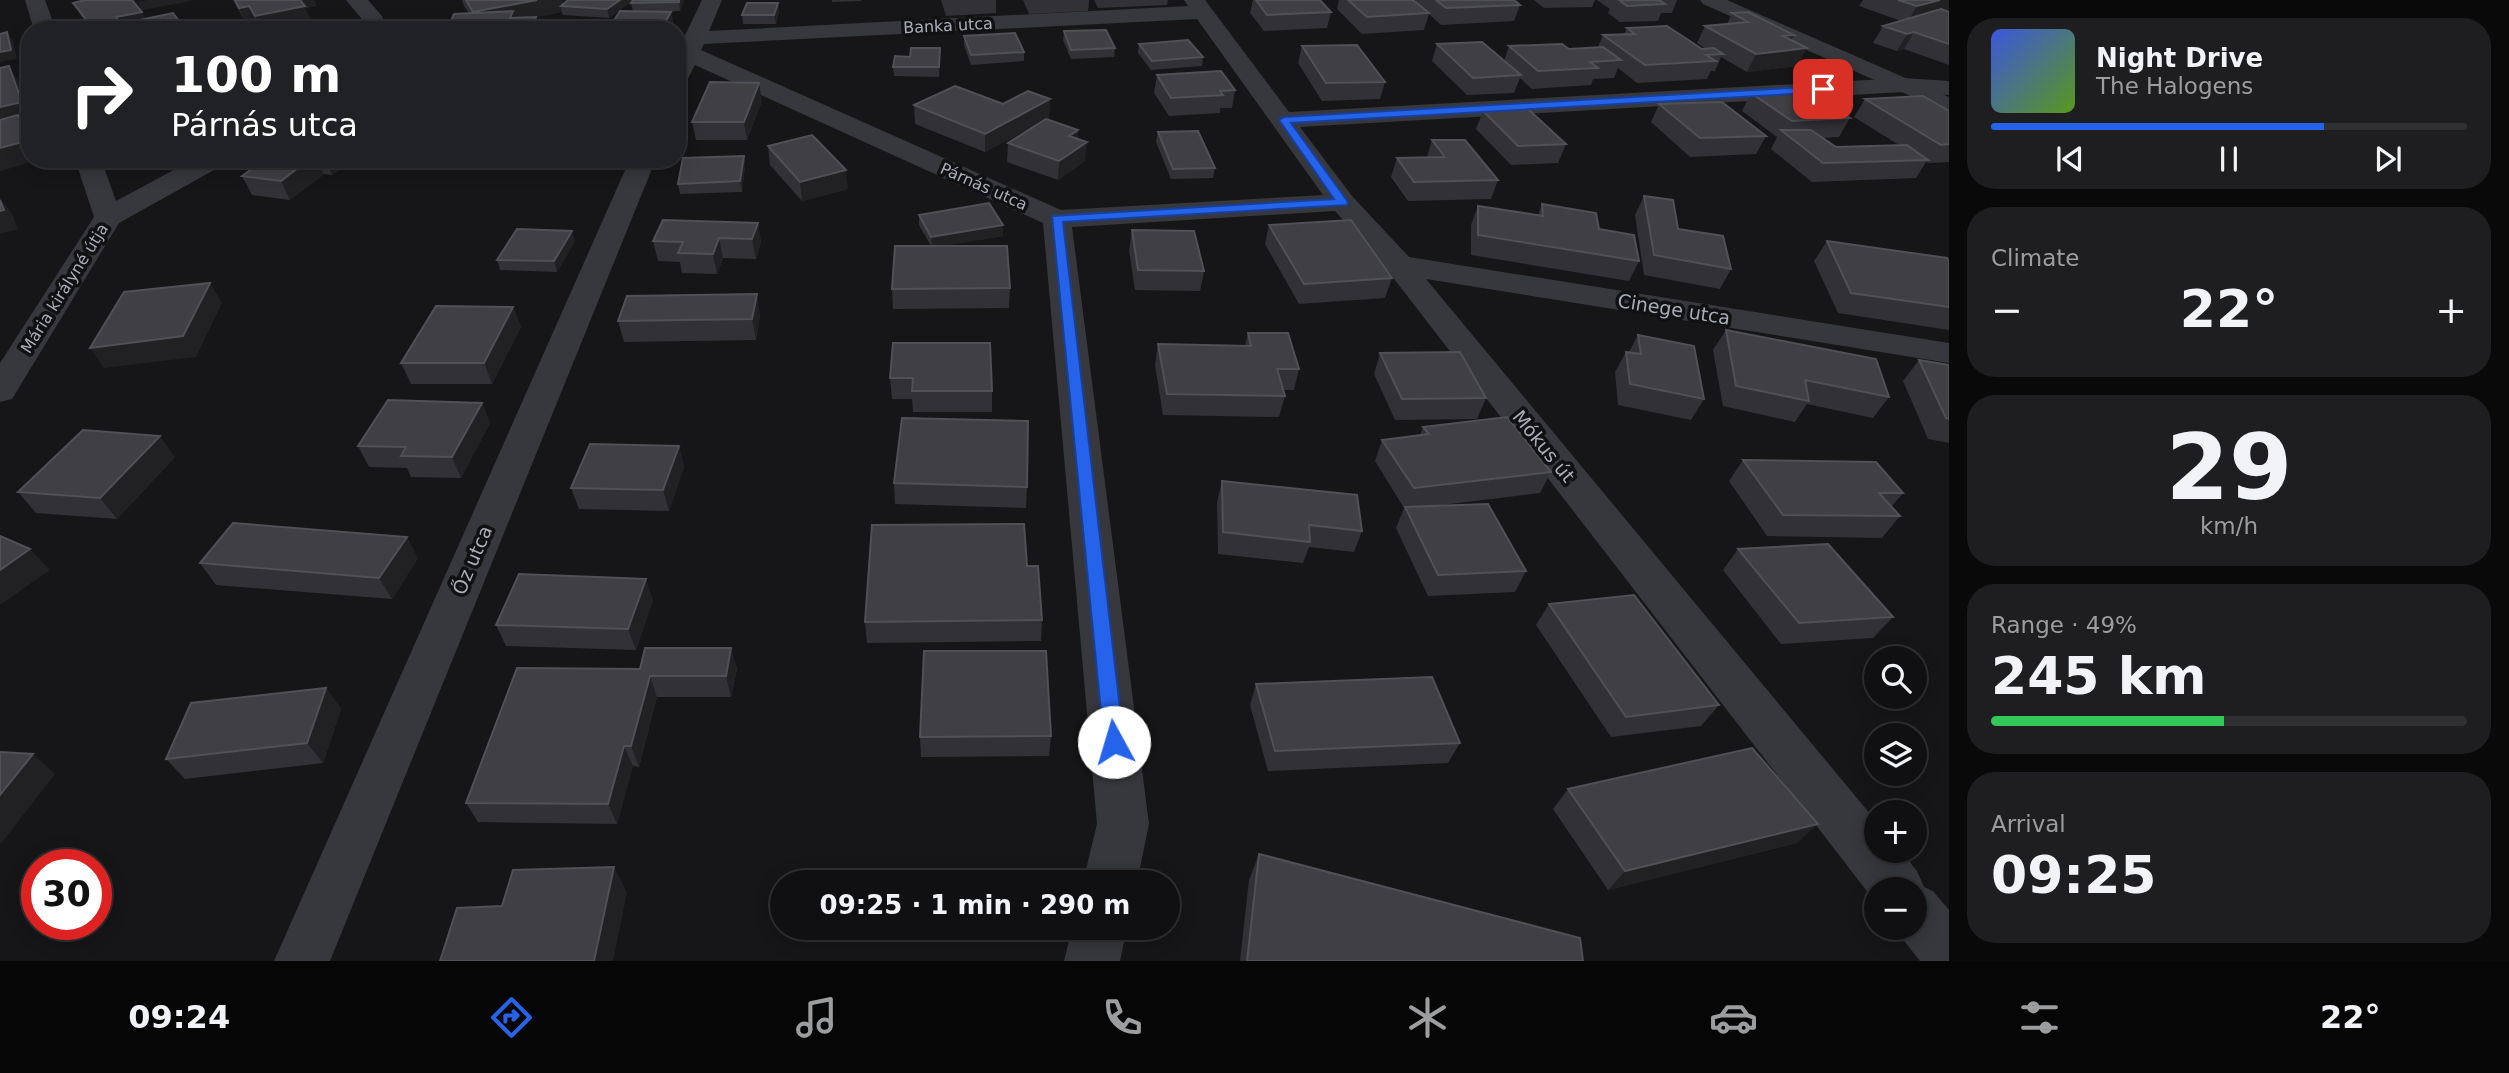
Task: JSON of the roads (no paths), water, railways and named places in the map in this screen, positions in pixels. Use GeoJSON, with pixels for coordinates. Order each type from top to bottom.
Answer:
{"type":"FeatureCollection","features":[{"type":"Feature","properties":{"kind":"street"},"geometry":{"type":"LineString","coordinates":[[35,0],[42,21]]}},
{"type":"Feature","properties":{"kind":"street"},"geometry":{"type":"LineString","coordinates":[[356,0],[373,21]]}},
{"type":"Feature","properties":{"kind":"street"},"geometry":{"type":"LineString","coordinates":[[686,58],[712,0]]}},
{"type":"Feature","properties":{"kind":"street"},"geometry":{"type":"LineString","coordinates":[[1710,0],[1949,106]]}},
{"type":"Feature","properties":{"kind":"street","name":"Banka utca"},"geometry":{"type":"LineString","coordinates":[[691,46],[1198,6]]}},
{"type":"Feature","properties":{"kind":"street","name":"Mókus út"},"geometry":{"type":"LineString","coordinates":[[1198,6],[1342,202],[1399,265],[1888,877]]}},
{"type":"Feature","properties":{"kind":"street","name":"Párnás utca"},"geometry":{"type":"LineString","coordinates":[[691,46],[1056,219],[1342,202]]}},
{"type":"Feature","properties":{"kind":"street"},"geometry":{"type":"LineString","coordinates":[[1284,120],[1903,85],[1949,88]]}},
{"type":"Feature","properties":{"kind":"street"},"geometry":{"type":"LineString","coordinates":[[92,168],[108,217]]}},
{"type":"Feature","properties":{"kind":"street","name":"Mária királyné útja"},"geometry":{"type":"LineString","coordinates":[[0,391],[108,217],[198,168]]}},
{"type":"Feature","properties":{"kind":"street","name":"Őz utca"},"geometry":{"type":"LineString","coordinates":[[302,961],[639,168]]}},
{"type":"Feature","properties":{"kind":"street"},"geometry":{"type":"LineString","coordinates":[[1056,219],[1124,824],[1113,870]]}},
{"type":"Feature","properties":{"kind":"street","name":"Cinege utca"},"geometry":{"type":"LineString","coordinates":[[1399,265],[1949,353]]}},
{"type":"Feature","properties":{"kind":"street"},"geometry":{"type":"LineString","coordinates":[[1927,926],[1949,953]]}},
{"type":"Feature","properties":{"kind":"street"},"geometry":{"type":"LineString","coordinates":[[1092,961],[1097,940]]}}]}
